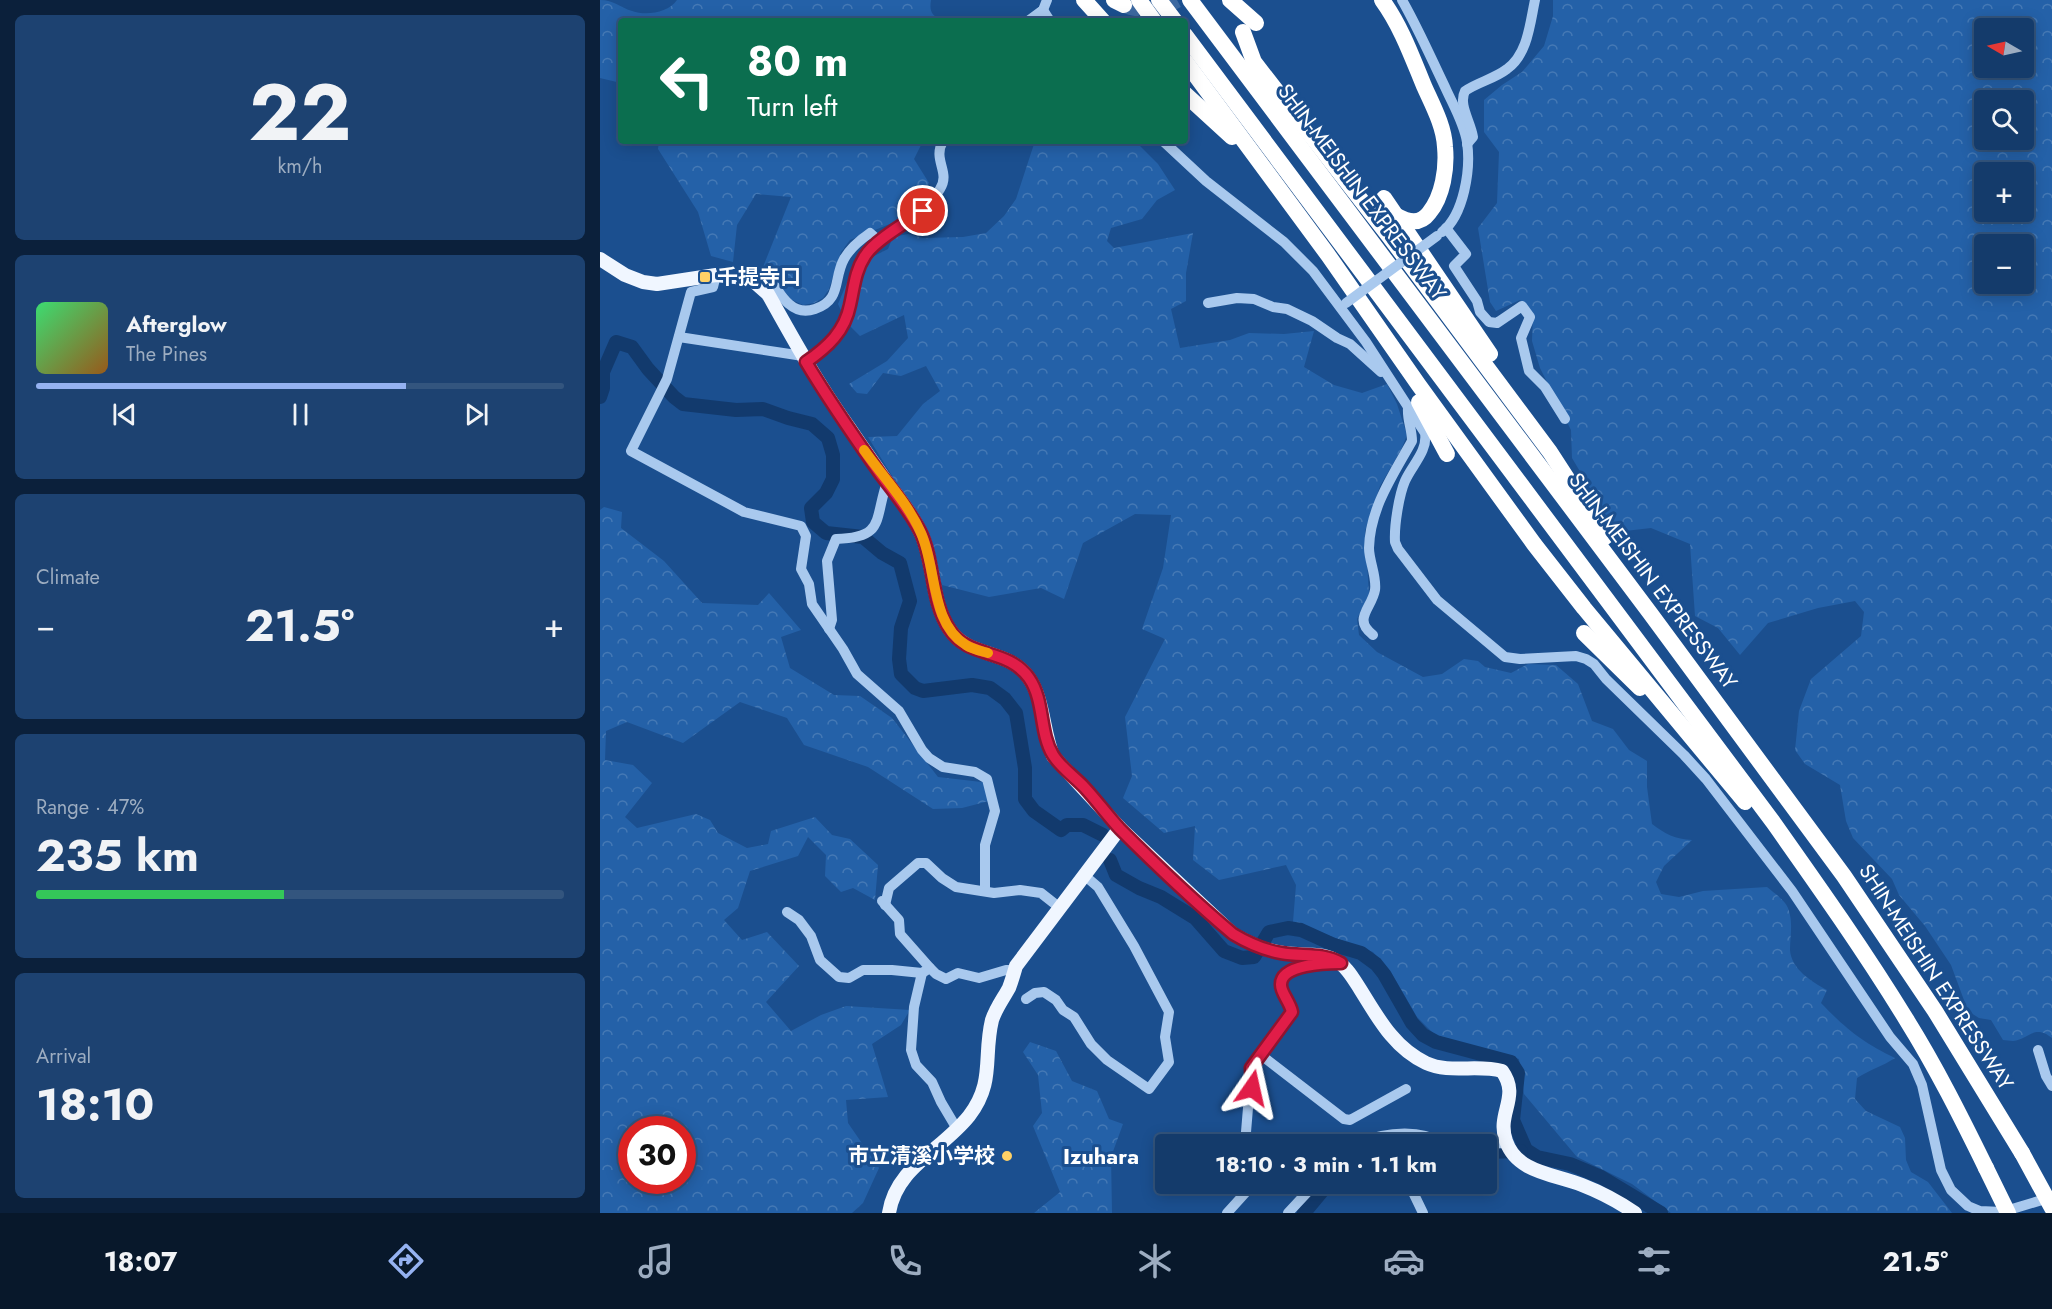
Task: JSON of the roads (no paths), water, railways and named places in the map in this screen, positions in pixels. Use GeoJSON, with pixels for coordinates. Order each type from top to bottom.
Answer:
{"type":"FeatureCollection","features":[{"type":"Feature","properties":{"kind":"highway"},"geometry":{"type":"LineString","coordinates":[[1084,0],[1100,18]]}},
{"type":"Feature","properties":{"kind":"highway"},"geometry":{"type":"LineString","coordinates":[[1159,0],[1172,18]]}},
{"type":"Feature","properties":{"kind":"highway","name":"SHIN-MEISHIN EXPRESSWAY"},"geometry":{"type":"LineString","coordinates":[[1190,0],[1650,613],[1844,876],[1935,1011],[2022,1153],[2052,1208]]}},
{"type":"Feature","properties":{"kind":"highway"},"geometry":{"type":"LineString","coordinates":[[1230,0],[1250,28],[1249,52],[1261,71],[1389,236],[1550,452]]}},
{"type":"Feature","properties":{"kind":"highway"},"geometry":{"type":"LineString","coordinates":[[1382,0],[1406,42],[1439,120],[1445,147],[1440,189],[1429,213],[1423,219],[1410,222],[1396,216]]}},
{"type":"Feature","properties":{"kind":"highway"},"geometry":{"type":"LineString","coordinates":[[1125,2],[1149,18]]}},
{"type":"Feature","properties":{"kind":"highway"},"geometry":{"type":"LineString","coordinates":[[1188,39],[1686,703],[1832,907],[1906,1018],[1960,1114],[2008,1213]]}},
{"type":"Feature","properties":{"kind":"highway"},"geometry":{"type":"LineString","coordinates":[[1188,66],[1534,544],[1780,846],[1906,1018]]}},
{"type":"Feature","properties":{"kind":"highway"},"geometry":{"type":"LineString","coordinates":[[1188,97],[1228,133],[1274,182]]}},
{"type":"Feature","properties":{"kind":"highway"},"geometry":{"type":"LineString","coordinates":[[1384,198],[1515,392],[1550,452],[1616,554],[1639,584],[1650,613]]}},
{"type":"Feature","properties":{"kind":"highway"},"geometry":{"type":"LineString","coordinates":[[1374,321],[1447,454]]}},
{"type":"Feature","properties":{"kind":"highway"},"geometry":{"type":"LineString","coordinates":[[1584,633],[1697,742]]}},
{"type":"Feature","properties":{"kind":"main road"},"geometry":{"type":"LineString","coordinates":[[600,259],[625,275],[643,282],[657,284],[716,275],[751,279],[768,294],[824,392],[901,499],[921,532],[939,604],[949,629],[968,647],[1008,659],[1029,678],[1036,692],[1047,742],[1053,756],[1120,828],[1233,934],[1258,947],[1283,953],[1320,955],[1341,963],[1352,976],[1385,1030],[1399,1045],[1416,1057],[1440,1068],[1489,1067],[1502,1071],[1510,1086],[1504,1118],[1504,1132],[1510,1149],[1524,1165],[1583,1185],[1635,1213]]}},
{"type":"Feature","properties":{"kind":"main road"},"geometry":{"type":"LineString","coordinates":[[889,1213],[896,1189],[904,1176],[957,1129],[982,1095],[987,1079],[993,1019],[1008,990],[1015,970],[1120,828]]}},
{"type":"Feature","properties":{"kind":"street"},"geometry":{"type":"LineString","coordinates":[[1343,306],[1446,228],[1456,215],[1462,200],[1467,144],[1458,115],[1402,0]]}},
{"type":"Feature","properties":{"kind":"street"},"geometry":{"type":"LineString","coordinates":[[1467,144],[1473,137],[1462,102],[1465,91],[1507,69],[1519,58],[1535,0]]}},
{"type":"Feature","properties":{"kind":"street"},"geometry":{"type":"LineString","coordinates":[[1031,18],[1045,5]]}},
{"type":"Feature","properties":{"kind":"street"},"geometry":{"type":"LineString","coordinates":[[679,337],[805,359],[821,352],[843,327],[850,308],[855,277],[865,256],[879,241],[891,235],[923,211],[942,187],[944,176],[938,153],[942,144]]}},
{"type":"Feature","properties":{"kind":"street"},"geometry":{"type":"LineString","coordinates":[[1166,144],[1206,181],[1284,242],[1313,270],[1343,306],[1425,433],[1425,445],[1402,491],[1395,542],[1437,600],[1505,657],[1520,659],[1576,656],[1594,664],[1606,679],[1667,737],[1706,779],[1792,891],[1890,1037],[1913,1064],[1922,1085],[1933,1126],[1941,1170],[1958,1199],[1980,1211],[2002,1212],[2052,1197]]}},
{"type":"Feature","properties":{"kind":"street"},"geometry":{"type":"LineString","coordinates":[[1446,228],[1466,254],[1454,266],[1477,301],[1480,312],[1489,322],[1497,323],[1522,306],[1530,317],[1521,338],[1529,371],[1545,387],[1565,419]]}},
{"type":"Feature","properties":{"kind":"street"},"geometry":{"type":"LineString","coordinates":[[751,279],[760,276],[767,277],[792,307],[801,311],[811,310],[828,303],[833,295],[843,260],[857,243],[870,233],[879,241]]}},
{"type":"Feature","properties":{"kind":"street"},"geometry":{"type":"LineString","coordinates":[[716,275],[713,287],[691,292],[667,379],[632,451],[744,512],[801,526],[806,536],[801,569],[808,584],[812,604],[857,674],[899,711],[929,758],[943,767],[975,772],[987,779],[995,811],[985,845],[985,891]]}},
{"type":"Feature","properties":{"kind":"street"},"geometry":{"type":"LineString","coordinates":[[1208,303],[1237,298],[1254,299],[1273,307],[1287,309],[1350,344],[1380,372],[1387,372]]}},
{"type":"Feature","properties":{"kind":"street"},"geometry":{"type":"LineString","coordinates":[[1373,635],[1366,630],[1363,624],[1375,589],[1369,551],[1370,537],[1385,487],[1412,441],[1407,419],[1408,408]]}},
{"type":"Feature","properties":{"kind":"street"},"geometry":{"type":"LineString","coordinates":[[829,628],[831,620],[827,561],[836,540],[857,539],[873,530],[878,522],[878,511],[887,482]]}},
{"type":"Feature","properties":{"kind":"street"},"geometry":{"type":"LineString","coordinates":[[926,970],[900,934],[899,920],[883,903],[889,888],[918,863],[926,863],[942,879],[956,887],[994,893],[1020,890],[1041,893],[1060,908]]}},
{"type":"Feature","properties":{"kind":"street"},"geometry":{"type":"LineString","coordinates":[[1026,999],[1035,993],[1044,992],[1056,1000],[1063,1010],[1074,1017],[1091,1044],[1107,1060],[1149,1089],[1169,1062],[1165,1037],[1169,1012],[1134,946],[1098,887],[1084,875]]}},
{"type":"Feature","properties":{"kind":"street"},"geometry":{"type":"LineString","coordinates":[[787,912],[799,920],[811,936],[820,960],[839,977],[849,978],[863,970],[926,970],[946,979],[958,973],[979,978],[1006,970],[1015,970]]}},
{"type":"Feature","properties":{"kind":"street"},"geometry":{"type":"LineString","coordinates":[[1246,1134],[1252,1088],[1251,1068],[1292,1012],[1291,1004],[1281,987],[1282,979],[1289,972],[1301,967],[1341,963]]}},
{"type":"Feature","properties":{"kind":"street"},"geometry":{"type":"LineString","coordinates":[[926,970],[914,1007],[911,1050],[916,1065],[932,1082],[940,1102],[957,1129]]}},
{"type":"Feature","properties":{"kind":"street"},"geometry":{"type":"LineString","coordinates":[[2038,1050],[2046,1076],[2052,1086]]}},
{"type":"Feature","properties":{"kind":"street"},"geometry":{"type":"LineString","coordinates":[[1261,1055],[1344,1119],[1350,1120],[1406,1089]]}},
{"type":"Feature","properties":{"kind":"street"},"geometry":{"type":"LineString","coordinates":[[1391,1134],[1408,1134]]}},
{"type":"Feature","properties":{"kind":"street"},"geometry":{"type":"LineString","coordinates":[[1497,1146],[1510,1149]]}},
{"type":"Feature","properties":{"kind":"street"},"geometry":{"type":"LineString","coordinates":[[1227,1213],[1244,1194]]}},
{"type":"Feature","properties":{"kind":"street"},"geometry":{"type":"LineString","coordinates":[[1288,1213],[1306,1194]]}},
{"type":"Feature","properties":{"kind":"street"},"geometry":{"type":"LineString","coordinates":[[1414,1194],[1423,1213]]}},
{"type":"Feature","properties":{"kind":"waterway"},"geometry":{"type":"LineString","coordinates":[[600,397],[603,388],[603,372],[616,342],[632,347],[648,369],[683,404],[736,410],[763,409],[812,424],[828,438],[833,455],[833,479],[826,493],[811,508],[813,522],[826,533],[863,537],[882,553],[900,563],[910,601],[901,628],[899,659],[901,674],[915,688],[923,691],[972,685],[990,688],[1005,699],[1016,713],[1025,768],[1025,799],[1034,811],[1061,830],[1067,825],[1083,825],[1103,835]]}},
{"type":"Feature","properties":{"kind":"waterway"},"geometry":{"type":"LineString","coordinates":[[1110,860],[1116,875],[1161,897],[1195,918],[1224,951],[1242,958],[1254,957],[1269,932],[1288,928],[1301,930],[1334,945],[1361,953],[1376,964],[1384,974],[1412,1023],[1423,1035],[1436,1042],[1511,1062],[1518,1073],[1513,1120],[1526,1150],[1537,1157],[1570,1164],[1601,1177],[1661,1213]]}},
{"type":"Feature","properties":{"kind":"waterway"},"geometry":{"type":"LineString","coordinates":[[1497,1152],[1521,1151]]}},
{"type":"Feature","properties":{"kind":"waterway"},"geometry":{"type":"LineString","coordinates":[[1304,1213],[1320,1194]]}},
{"type":"Feature","properties":{"kind":"tunnel"},"geometry":{"type":"LineString","coordinates":[[1124,5],[1138,9],[1151,9],[1177,0]]}},
{"type":"Feature","properties":{"kind":"place","name":"千提寺口"},"geometry":{"type":"Point","coordinates":[705,277]}},
{"type":"Feature","properties":{"kind":"place","name":"市立清溪小学校"},"geometry":{"type":"Point","coordinates":[1007,1156]}},
{"type":"Feature","properties":{"kind":"district","name":"Izuhara"},"geometry":{"type":"Point","coordinates":[1101,1156]}}]}
